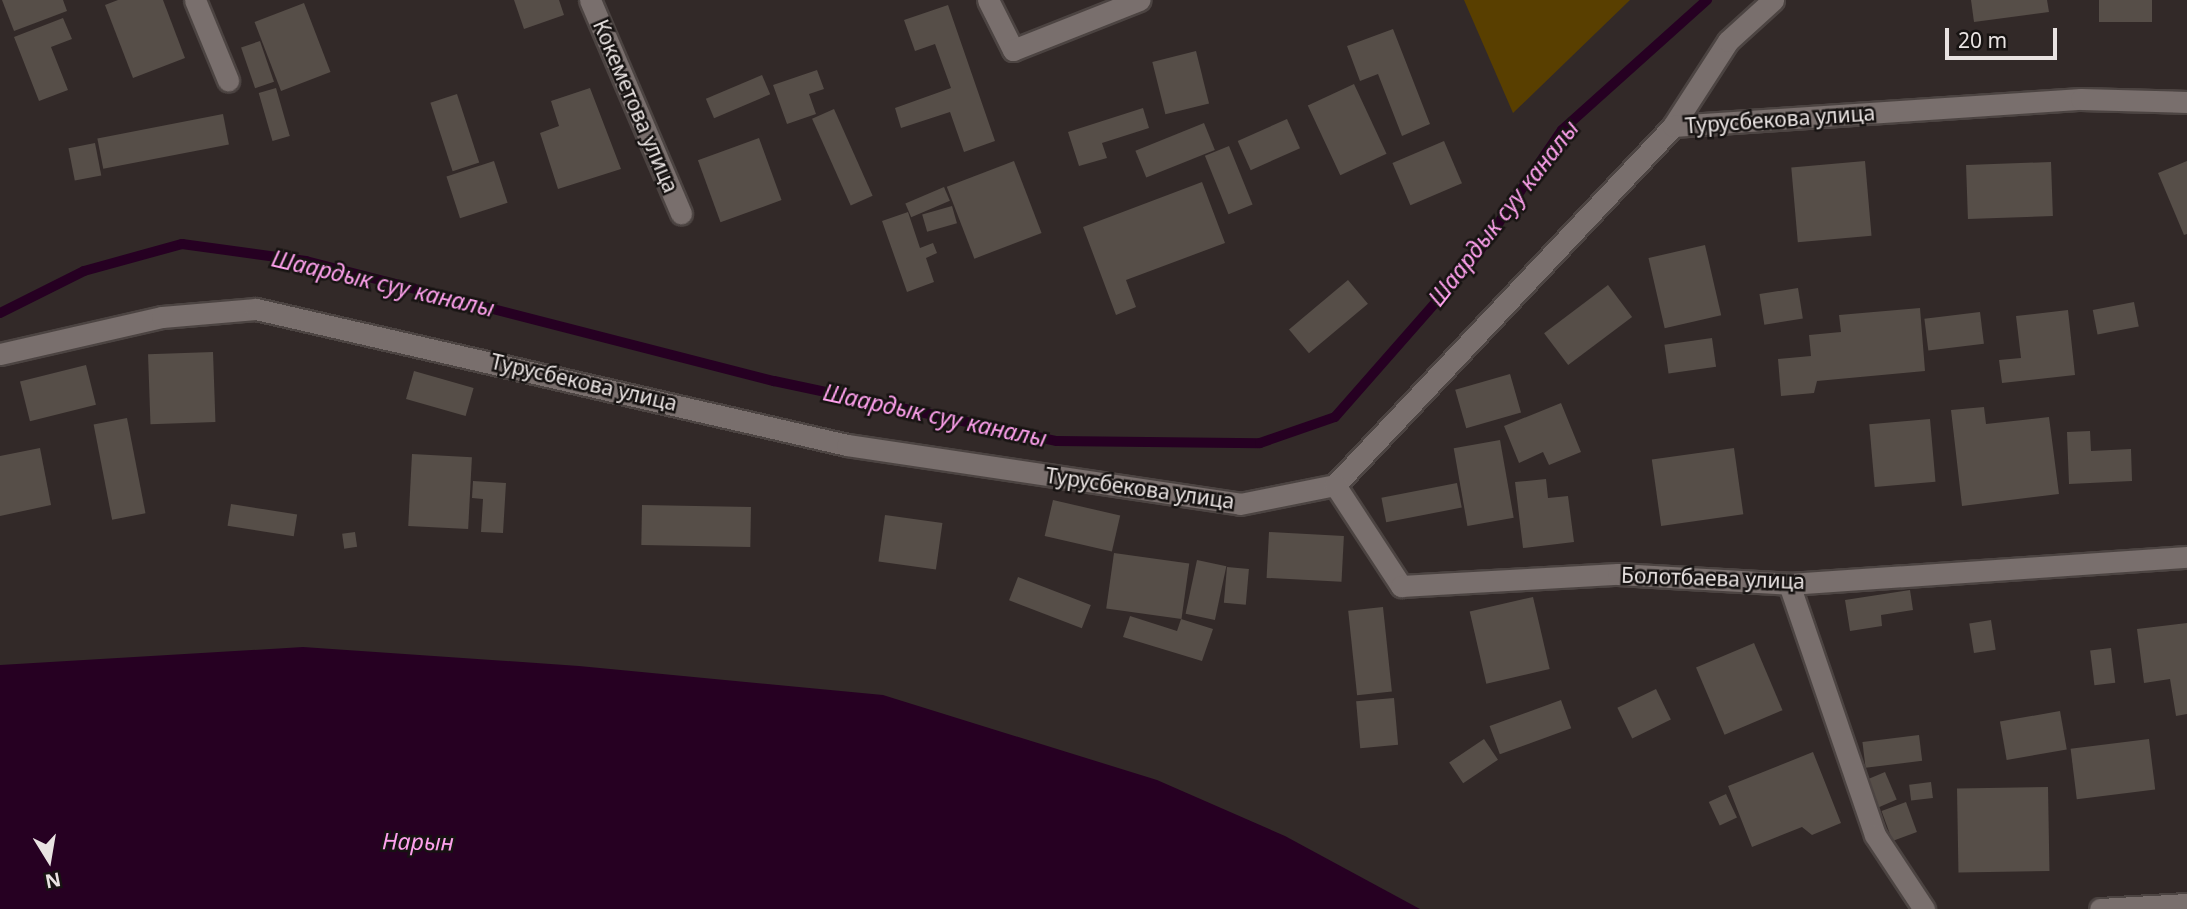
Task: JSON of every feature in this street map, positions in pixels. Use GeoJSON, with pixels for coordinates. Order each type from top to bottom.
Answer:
{"type":"FeatureCollection","features":[{"type":"Feature","properties":{"kind":"street"},"geometry":{"type":"LineString","coordinates":[[195,0],[228,80]]}},
{"type":"Feature","properties":{"kind":"street","name":"Кокеметова улица"},"geometry":{"type":"LineString","coordinates":[[590,0],[681,213]]}},
{"type":"Feature","properties":{"kind":"street"},"geometry":{"type":"LineString","coordinates":[[988,0],[1013,50],[1139,0]]}},
{"type":"Feature","properties":{"kind":"street"},"geometry":{"type":"LineString","coordinates":[[1673,126],[1728,41],[1773,0]]}},
{"type":"Feature","properties":{"kind":"street","name":"Турусбекова улица"},"geometry":{"type":"LineString","coordinates":[[0,354],[162,317],[256,309],[847,444],[1240,503],[1335,485],[1673,126],[2081,99],[2187,102]]}},
{"type":"Feature","properties":{"kind":"street","name":"Болотбаева улица"},"geometry":{"type":"LineString","coordinates":[[1335,485],[1401,586],[1618,574],[1789,584],[2187,557]]}},
{"type":"Feature","properties":{"kind":"street"},"geometry":{"type":"LineString","coordinates":[[1789,584],[1875,835],[1924,909]]}},
{"type":"Feature","properties":{"kind":"street"},"geometry":{"type":"LineString","coordinates":[[2100,909],[2187,904]]}},
{"type":"Feature","properties":{"kind":"shaded area"},"geometry":{"type":"Polygon","coordinates":[[[1464,0],[1630,0],[1513,113],[1464,0]]]}},
{"type":"Feature","properties":{"kind":"water","name":"Нарын"},"geometry":{"type":"Polygon","coordinates":[[[303,647],[579,666],[883,695],[1157,780],[1285,836],[1420,909],[0,909],[0,665],[303,647]]]}},
{"type":"Feature","properties":{"kind":"building"},"geometry":{"type":"Polygon","coordinates":[[[2,0],[63,0],[67,11],[14,31],[2,0]]]}},
{"type":"Feature","properties":{"kind":"building"},"geometry":{"type":"Polygon","coordinates":[[[118,0],[163,0],[185,58],[133,78],[105,5],[118,0]]]}},
{"type":"Feature","properties":{"kind":"building"},"geometry":{"type":"Polygon","coordinates":[[[514,0],[559,0],[564,15],[524,29],[514,0]]]}},
{"type":"Feature","properties":{"kind":"building"},"geometry":{"type":"Polygon","coordinates":[[[1971,0],[2047,0],[2049,12],[1974,22],[1971,0]]]}},
{"type":"Feature","properties":{"kind":"building"},"geometry":{"type":"Polygon","coordinates":[[[2099,0],[2152,0],[2152,22],[2099,22],[2099,0]]]}},
{"type":"Feature","properties":{"kind":"building"},"geometry":{"type":"Polygon","coordinates":[[[304,3],[331,72],[281,91],[255,22],[304,3]]]}},
{"type":"Feature","properties":{"kind":"building"},"geometry":{"type":"Polygon","coordinates":[[[948,5],[995,141],[964,152],[950,112],[901,128],[895,108],[951,88],[935,44],[915,51],[904,20],[948,5]]]}},
{"type":"Feature","properties":{"kind":"building"},"geometry":{"type":"Polygon","coordinates":[[[63,18],[72,39],[51,47],[68,90],[39,101],[14,37],[63,18]]]}},
{"type":"Feature","properties":{"kind":"building"},"geometry":{"type":"Polygon","coordinates":[[[1393,29],[1430,124],[1402,136],[1378,74],[1360,81],[1347,46],[1393,29]]]}},
{"type":"Feature","properties":{"kind":"building"},"geometry":{"type":"Polygon","coordinates":[[[260,41],[274,82],[255,88],[241,48],[260,41]]]}},
{"type":"Feature","properties":{"kind":"building"},"geometry":{"type":"Polygon","coordinates":[[[1196,51],[1209,103],[1165,114],[1152,62],[1196,51]]]}},
{"type":"Feature","properties":{"kind":"building"},"geometry":{"type":"Polygon","coordinates":[[[817,70],[824,89],[809,94],[816,114],[787,124],[773,85],[817,70]]]}},
{"type":"Feature","properties":{"kind":"building"},"geometry":{"type":"Polygon","coordinates":[[[762,75],[770,94],[714,118],[706,99],[762,75]]]}},
{"type":"Feature","properties":{"kind":"building"},"geometry":{"type":"Polygon","coordinates":[[[1354,84],[1387,154],[1340,175],[1308,106],[1354,84]]]}},
{"type":"Feature","properties":{"kind":"building"},"geometry":{"type":"Polygon","coordinates":[[[276,88],[290,136],[272,141],[259,93],[276,88]]]}},
{"type":"Feature","properties":{"kind":"building"},"geometry":{"type":"Polygon","coordinates":[[[590,88],[621,169],[558,189],[540,133],[559,126],[551,101],[590,88]]]}},
{"type":"Feature","properties":{"kind":"building"},"geometry":{"type":"Polygon","coordinates":[[[457,94],[479,162],[453,171],[430,103],[457,94]]]}},
{"type":"Feature","properties":{"kind":"building"},"geometry":{"type":"Polygon","coordinates":[[[1143,108],[1149,128],[1102,143],[1107,158],[1079,166],[1068,132],[1143,108]]]}},
{"type":"Feature","properties":{"kind":"building"},"geometry":{"type":"Polygon","coordinates":[[[834,109],[873,196],[851,206],[812,119],[834,109]]]}},
{"type":"Feature","properties":{"kind":"building"},"geometry":{"type":"Polygon","coordinates":[[[223,114],[229,144],[103,169],[97,138],[223,114]]]}},
{"type":"Feature","properties":{"kind":"building"},"geometry":{"type":"Polygon","coordinates":[[[1287,119],[1300,148],[1251,170],[1238,141],[1287,119]]]}},
{"type":"Feature","properties":{"kind":"building"},"geometry":{"type":"Polygon","coordinates":[[[1204,123],[1215,150],[1146,178],[1135,151],[1204,123]]]}},
{"type":"Feature","properties":{"kind":"building"},"geometry":{"type":"Polygon","coordinates":[[[759,138],[782,200],[720,222],[698,160],[759,138]]]}},
{"type":"Feature","properties":{"kind":"building"},"geometry":{"type":"Polygon","coordinates":[[[1444,141],[1462,183],[1410,205],[1392,163],[1444,141]]]}},
{"type":"Feature","properties":{"kind":"building"},"geometry":{"type":"Polygon","coordinates":[[[95,143],[101,175],[75,181],[68,148],[95,143]]]}},
{"type":"Feature","properties":{"kind":"building"},"geometry":{"type":"Polygon","coordinates":[[[1229,146],[1253,204],[1228,214],[1205,156],[1229,146]]]}},
{"type":"Feature","properties":{"kind":"building"},"geometry":{"type":"Polygon","coordinates":[[[494,161],[508,203],[460,218],[446,176],[494,161]]]}},
{"type":"Feature","properties":{"kind":"building"},"geometry":{"type":"Polygon","coordinates":[[[1014,161],[1042,233],[974,259],[947,187],[1014,161]]]}},
{"type":"Feature","properties":{"kind":"building"},"geometry":{"type":"Polygon","coordinates":[[[1865,161],[1872,236],[1798,242],[1791,167],[1865,161]]]}},
{"type":"Feature","properties":{"kind":"building"},"geometry":{"type":"Polygon","coordinates":[[[2187,161],[2187,234],[2184,235],[2158,173],[2187,161]]]}},
{"type":"Feature","properties":{"kind":"building"},"geometry":{"type":"Polygon","coordinates":[[[2051,162],[2053,216],[1968,219],[1966,165],[2051,162]]]}},
{"type":"Feature","properties":{"kind":"building"},"geometry":{"type":"Polygon","coordinates":[[[1202,182],[1225,243],[1126,280],[1136,307],[1116,315],[1083,227],[1202,182]]]}},
{"type":"Feature","properties":{"kind":"building"},"geometry":{"type":"Polygon","coordinates":[[[944,187],[950,201],[911,217],[905,203],[944,187]]]}},
{"type":"Feature","properties":{"kind":"building"},"geometry":{"type":"Polygon","coordinates":[[[952,206],[957,223],[927,232],[922,215],[952,206]]]}},
{"type":"Feature","properties":{"kind":"building"},"geometry":{"type":"Polygon","coordinates":[[[908,212],[920,248],[933,243],[937,253],[926,258],[934,282],[907,292],[882,221],[908,212]]]}},
{"type":"Feature","properties":{"kind":"building"},"geometry":{"type":"Polygon","coordinates":[[[1705,245],[1721,315],[1665,328],[1648,258],[1705,245]]]}},
{"type":"Feature","properties":{"kind":"building"},"geometry":{"type":"Polygon","coordinates":[[[1348,280],[1368,304],[1309,353],[1289,329],[1348,280]]]}},
{"type":"Feature","properties":{"kind":"building"},"geometry":{"type":"Polygon","coordinates":[[[1608,285],[1632,317],[1568,365],[1544,333],[1608,285]]]}},
{"type":"Feature","properties":{"kind":"building"},"geometry":{"type":"Polygon","coordinates":[[[1798,288],[1803,319],[1764,325],[1759,294],[1798,288]]]}},
{"type":"Feature","properties":{"kind":"building"},"geometry":{"type":"Polygon","coordinates":[[[2134,302],[2139,327],[2098,335],[2093,310],[2134,302]]]}},
{"type":"Feature","properties":{"kind":"building"},"geometry":{"type":"Polygon","coordinates":[[[1920,308],[1925,371],[1817,381],[1814,393],[1781,396],[1778,359],[1811,356],[1809,335],[1841,332],[1839,315],[1920,308]]]}},
{"type":"Feature","properties":{"kind":"building"},"geometry":{"type":"Polygon","coordinates":[[[2068,310],[2075,375],[2002,383],[1999,360],[2021,358],[2016,316],[2068,310]]]}},
{"type":"Feature","properties":{"kind":"building"},"geometry":{"type":"Polygon","coordinates":[[[1980,312],[1984,344],[1928,351],[1924,319],[1980,312]]]}},
{"type":"Feature","properties":{"kind":"building"},"geometry":{"type":"Polygon","coordinates":[[[1712,338],[1716,367],[1669,373],[1664,345],[1712,338]]]}},
{"type":"Feature","properties":{"kind":"building"},"geometry":{"type":"Polygon","coordinates":[[[213,352],[215,422],[150,424],[148,354],[213,352]]]}},
{"type":"Feature","properties":{"kind":"building"},"geometry":{"type":"Polygon","coordinates":[[[86,365],[96,405],[30,421],[20,381],[86,365]]]}},
{"type":"Feature","properties":{"kind":"building"},"geometry":{"type":"Polygon","coordinates":[[[414,371],[474,388],[466,416],[406,399],[414,371]]]}},
{"type":"Feature","properties":{"kind":"building"},"geometry":{"type":"Polygon","coordinates":[[[1510,374],[1521,412],[1466,428],[1455,390],[1510,374]]]}},
{"type":"Feature","properties":{"kind":"building"},"geometry":{"type":"Polygon","coordinates":[[[1561,403],[1581,452],[1549,465],[1543,452],[1519,463],[1504,426],[1561,403]]]}},
{"type":"Feature","properties":{"kind":"building"},"geometry":{"type":"Polygon","coordinates":[[[1984,407],[1986,424],[2049,417],[2059,494],[1962,506],[1951,410],[1984,407]]]}},
{"type":"Feature","properties":{"kind":"building"},"geometry":{"type":"Polygon","coordinates":[[[127,418],[146,513],[112,520],[94,424],[127,418]]]}},
{"type":"Feature","properties":{"kind":"building"},"geometry":{"type":"Polygon","coordinates":[[[1930,419],[1935,482],[1875,487],[1869,424],[1930,419]]]}},
{"type":"Feature","properties":{"kind":"building"},"geometry":{"type":"Polygon","coordinates":[[[2090,431],[2091,451],[2131,449],[2132,481],[2069,484],[2067,432],[2090,431]]]}},
{"type":"Feature","properties":{"kind":"building"},"geometry":{"type":"Polygon","coordinates":[[[1500,440],[1514,518],[1467,526],[1454,448],[1500,440]]]}},
{"type":"Feature","properties":{"kind":"building"},"geometry":{"type":"Polygon","coordinates":[[[40,448],[51,505],[0,516],[0,456],[40,448]]]}},
{"type":"Feature","properties":{"kind":"building"},"geometry":{"type":"Polygon","coordinates":[[[1734,448],[1743,514],[1661,526],[1652,460],[1734,448]]]}},
{"type":"Feature","properties":{"kind":"building"},"geometry":{"type":"Polygon","coordinates":[[[412,454],[472,457],[468,529],[408,526],[412,454]]]}},
{"type":"Feature","properties":{"kind":"building"},"geometry":{"type":"Polygon","coordinates":[[[1546,479],[1548,498],[1568,496],[1574,542],[1523,548],[1515,482],[1546,479]]]}},
{"type":"Feature","properties":{"kind":"building"},"geometry":{"type":"Polygon","coordinates":[[[473,481],[506,483],[503,533],[481,532],[483,499],[472,498],[473,481]]]}},
{"type":"Feature","properties":{"kind":"building"},"geometry":{"type":"Polygon","coordinates":[[[1457,483],[1462,508],[1386,522],[1381,498],[1457,483]]]}},
{"type":"Feature","properties":{"kind":"building"},"geometry":{"type":"Polygon","coordinates":[[[1053,500],[1120,516],[1112,552],[1045,536],[1053,500]]]}},
{"type":"Feature","properties":{"kind":"building"},"geometry":{"type":"Polygon","coordinates":[[[231,504],[297,514],[294,536],[228,526],[231,504]]]}},
{"type":"Feature","properties":{"kind":"building"},"geometry":{"type":"Polygon","coordinates":[[[642,505],[751,507],[750,547],[641,545],[642,505]]]}},
{"type":"Feature","properties":{"kind":"building"},"geometry":{"type":"Polygon","coordinates":[[[885,515],[942,523],[936,570],[878,562],[885,515]]]}},
{"type":"Feature","properties":{"kind":"building"},"geometry":{"type":"Polygon","coordinates":[[[355,532],[357,547],[344,549],[342,534],[355,532]]]}},
{"type":"Feature","properties":{"kind":"building"},"geometry":{"type":"Polygon","coordinates":[[[1269,532],[1344,536],[1341,582],[1267,578],[1269,532]]]}},
{"type":"Feature","properties":{"kind":"building"},"geometry":{"type":"Polygon","coordinates":[[[1114,553],[1189,564],[1181,619],[1106,608],[1114,553]]]}},
{"type":"Feature","properties":{"kind":"building"},"geometry":{"type":"Polygon","coordinates":[[[1197,560],[1226,566],[1215,620],[1186,614],[1197,560]]]}},
{"type":"Feature","properties":{"kind":"building"},"geometry":{"type":"Polygon","coordinates":[[[1227,567],[1249,569],[1246,605],[1224,603],[1227,567]]]}},
{"type":"Feature","properties":{"kind":"building"},"geometry":{"type":"Polygon","coordinates":[[[1018,577],[1091,605],[1082,628],[1009,600],[1018,577]]]}},
{"type":"Feature","properties":{"kind":"building"},"geometry":{"type":"Polygon","coordinates":[[[1910,590],[1913,610],[1881,615],[1882,626],[1850,631],[1845,600],[1910,590]]]}},
{"type":"Feature","properties":{"kind":"building"},"geometry":{"type":"Polygon","coordinates":[[[1533,597],[1550,669],[1486,684],[1470,612],[1533,597]]]}},
{"type":"Feature","properties":{"kind":"building"},"geometry":{"type":"Polygon","coordinates":[[[1383,607],[1392,692],[1357,695],[1348,611],[1383,607]]]}},
{"type":"Feature","properties":{"kind":"building"},"geometry":{"type":"Polygon","coordinates":[[[1130,616],[1177,631],[1181,619],[1213,629],[1202,661],[1123,637],[1130,616]]]}},
{"type":"Feature","properties":{"kind":"building"},"geometry":{"type":"Polygon","coordinates":[[[1991,620],[1996,650],[1974,653],[1969,623],[1991,620]]]}},
{"type":"Feature","properties":{"kind":"building"},"geometry":{"type":"Polygon","coordinates":[[[2187,623],[2187,714],[2176,716],[2170,679],[2144,683],[2137,629],[2187,623]]]}},
{"type":"Feature","properties":{"kind":"building"},"geometry":{"type":"Polygon","coordinates":[[[1754,643],[1783,710],[1725,735],[1696,668],[1754,643]]]}},
{"type":"Feature","properties":{"kind":"building"},"geometry":{"type":"Polygon","coordinates":[[[2111,648],[2115,683],[2094,685],[2090,651],[2111,648]]]}},
{"type":"Feature","properties":{"kind":"building"},"geometry":{"type":"Polygon","coordinates":[[[1656,689],[1671,720],[1632,738],[1617,708],[1656,689]]]}},
{"type":"Feature","properties":{"kind":"building"},"geometry":{"type":"Polygon","coordinates":[[[1394,698],[1398,745],[1360,748],[1356,701],[1394,698]]]}},
{"type":"Feature","properties":{"kind":"building"},"geometry":{"type":"Polygon","coordinates":[[[1561,700],[1571,728],[1500,754],[1490,726],[1561,700]]]}},
{"type":"Feature","properties":{"kind":"building"},"geometry":{"type":"Polygon","coordinates":[[[2060,711],[2067,749],[2007,760],[2000,722],[2060,711]]]}},
{"type":"Feature","properties":{"kind":"building"},"geometry":{"type":"Polygon","coordinates":[[[1919,735],[1922,761],[1866,768],[1862,742],[1919,735]]]}},
{"type":"Feature","properties":{"kind":"building"},"geometry":{"type":"Polygon","coordinates":[[[1484,739],[1498,760],[1463,783],[1449,762],[1484,739]]]}},
{"type":"Feature","properties":{"kind":"building"},"geometry":{"type":"Polygon","coordinates":[[[2149,739],[2155,790],[2077,799],[2071,749],[2149,739]]]}},
{"type":"Feature","properties":{"kind":"building"},"geometry":{"type":"Polygon","coordinates":[[[1813,752],[1841,823],[1812,835],[1802,827],[1752,847],[1728,786],[1813,752]]]}},
{"type":"Feature","properties":{"kind":"building"},"geometry":{"type":"Polygon","coordinates":[[[1885,772],[1897,800],[1876,808],[1865,781],[1885,772]]]}},
{"type":"Feature","properties":{"kind":"building"},"geometry":{"type":"Polygon","coordinates":[[[1931,782],[1933,798],[1911,801],[1909,785],[1931,782]]]}},
{"type":"Feature","properties":{"kind":"building"},"geometry":{"type":"Polygon","coordinates":[[[2048,787],[2049,871],[1958,873],[1957,789],[2048,787]]]}},
{"type":"Feature","properties":{"kind":"building"},"geometry":{"type":"Polygon","coordinates":[[[1726,794],[1737,818],[1720,826],[1709,802],[1726,794]]]}},
{"type":"Feature","properties":{"kind":"building"},"geometry":{"type":"Polygon","coordinates":[[[1906,802],[1917,832],[1893,841],[1882,811],[1906,802]]]}},
{"type":"Feature","properties":{"kind":"waterway","name":"Шаардык суу каналы"},"geometry":{"type":"LineString","coordinates":[[0,313],[84,271],[182,244],[306,261],[774,381],[1057,441],[1260,443],[1335,417],[1474,259],[1562,130],[1707,0]]}}]}
